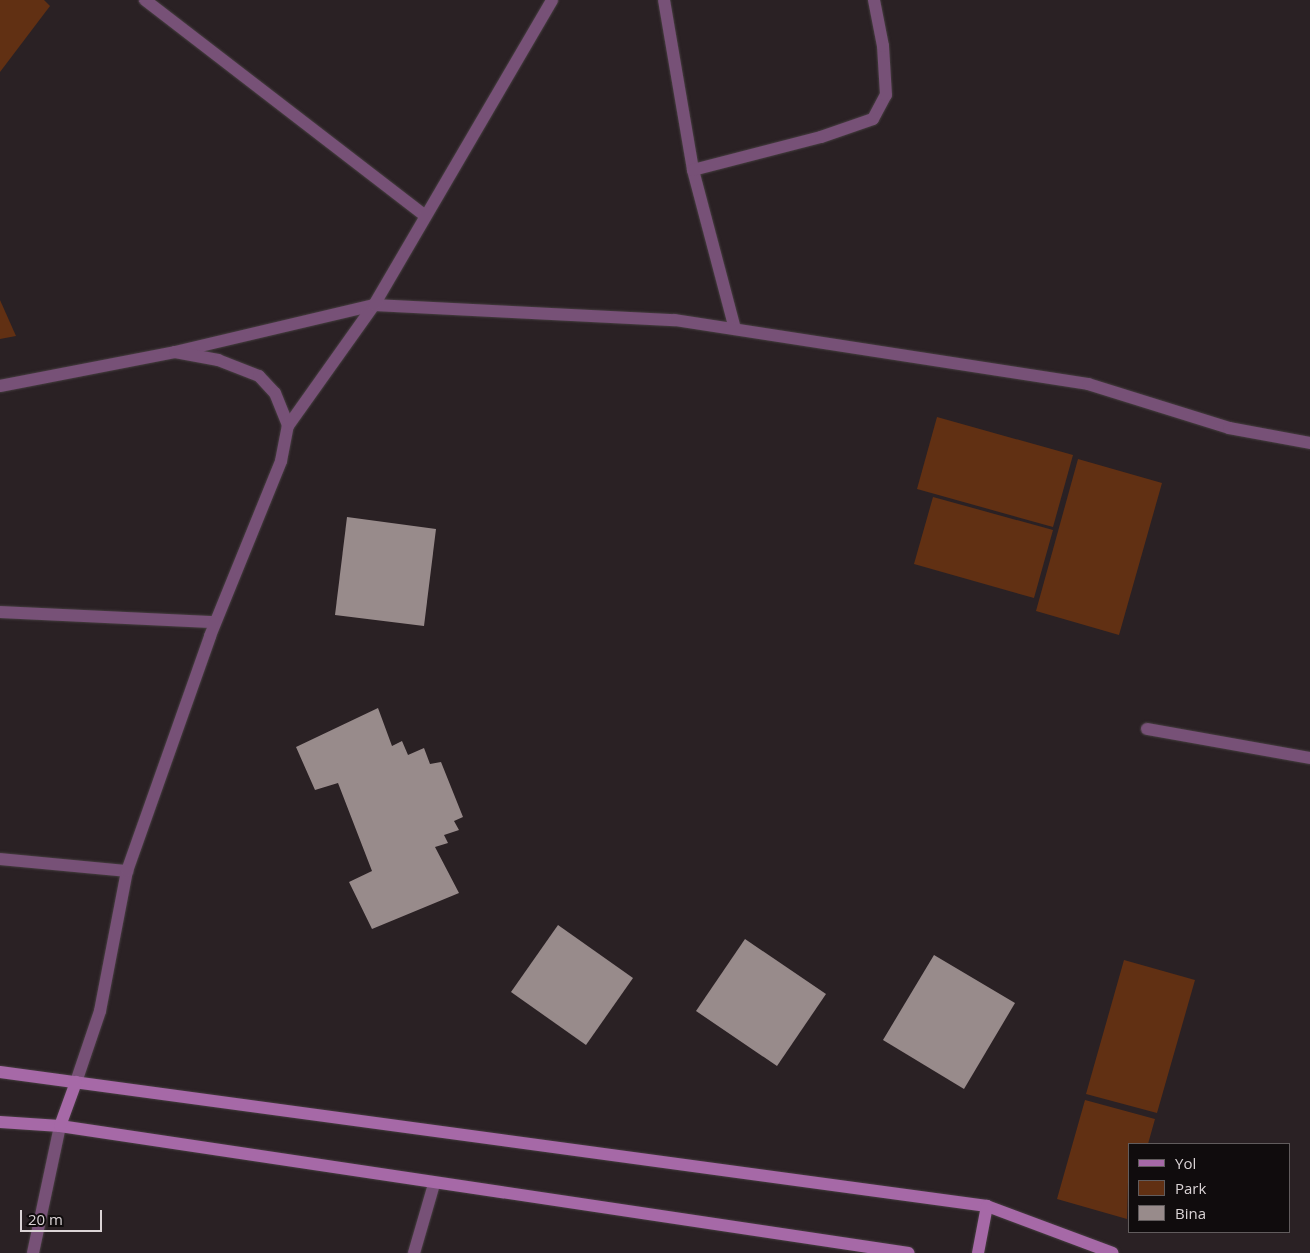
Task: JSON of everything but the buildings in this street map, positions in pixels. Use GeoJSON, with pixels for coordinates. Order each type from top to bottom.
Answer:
{"type":"FeatureCollection","features":[{"type":"Feature","properties":{"kind":"street"},"geometry":{"type":"LineString","coordinates":[[145,0],[424,215]]}},
{"type":"Feature","properties":{"kind":"street"},"geometry":{"type":"LineString","coordinates":[[33,1253],[60,1126],[100,1011],[127,871],[215,622],[281,461],[288,426],[374,305],[424,215],[552,0]]}},
{"type":"Feature","properties":{"kind":"street"},"geometry":{"type":"LineString","coordinates":[[664,0],[693,170],[735,329]]}},
{"type":"Feature","properties":{"kind":"street"},"geometry":{"type":"LineString","coordinates":[[693,170],[821,137],[873,119],[886,95],[883,46],[874,0]]}},
{"type":"Feature","properties":{"kind":"street"},"geometry":{"type":"LineString","coordinates":[[0,386],[174,352],[374,305],[675,320],[1088,384],[1229,428],[1310,443]]}},
{"type":"Feature","properties":{"kind":"street"},"geometry":{"type":"LineString","coordinates":[[174,352],[218,360],[259,376],[275,393],[288,426]]}},
{"type":"Feature","properties":{"kind":"street"},"geometry":{"type":"LineString","coordinates":[[0,612],[215,622]]}},
{"type":"Feature","properties":{"kind":"street"},"geometry":{"type":"LineString","coordinates":[[1146,730],[1310,758]]}},
{"type":"Feature","properties":{"kind":"street"},"geometry":{"type":"LineString","coordinates":[[0,859],[127,871]]}},
{"type":"Feature","properties":{"kind":"street"},"geometry":{"type":"LineString","coordinates":[[0,1072],[987,1206],[1113,1253]]}},
{"type":"Feature","properties":{"kind":"street"},"geometry":{"type":"LineString","coordinates":[[0,1122],[60,1126],[434,1184],[909,1253]]}},
{"type":"Feature","properties":{"kind":"street"},"geometry":{"type":"LineString","coordinates":[[414,1253],[434,1184]]}},
{"type":"Feature","properties":{"kind":"street"},"geometry":{"type":"LineString","coordinates":[[978,1253],[987,1206]]}},
{"type":"Feature","properties":{"kind":"green space"},"geometry":{"type":"Polygon","coordinates":[[[0,0],[44,0],[50,6],[0,72],[0,0]]]}},
{"type":"Feature","properties":{"kind":"green space"},"geometry":{"type":"Polygon","coordinates":[[[0,300],[16,336],[0,339],[0,300]]]}},
{"type":"Feature","properties":{"kind":"green space"},"geometry":{"type":"Polygon","coordinates":[[[937,417],[1073,455],[1053,527],[917,489],[937,417]]]}},
{"type":"Feature","properties":{"kind":"green space"},"geometry":{"type":"Polygon","coordinates":[[[1078,459],[1162,483],[1119,635],[1036,611],[1078,459]]]}},
{"type":"Feature","properties":{"kind":"green space"},"geometry":{"type":"Polygon","coordinates":[[[933,497],[1053,530],[1034,598],[914,564],[933,497]]]}},
{"type":"Feature","properties":{"kind":"green space"},"geometry":{"type":"Polygon","coordinates":[[[1124,960],[1195,980],[1157,1113],[1086,1094],[1124,960]]]}},
{"type":"Feature","properties":{"kind":"green space"},"geometry":{"type":"Polygon","coordinates":[[[1085,1100],[1155,1119],[1148,1143],[1128,1143],[1127,1219],[1057,1199],[1085,1100]]]}}]}
